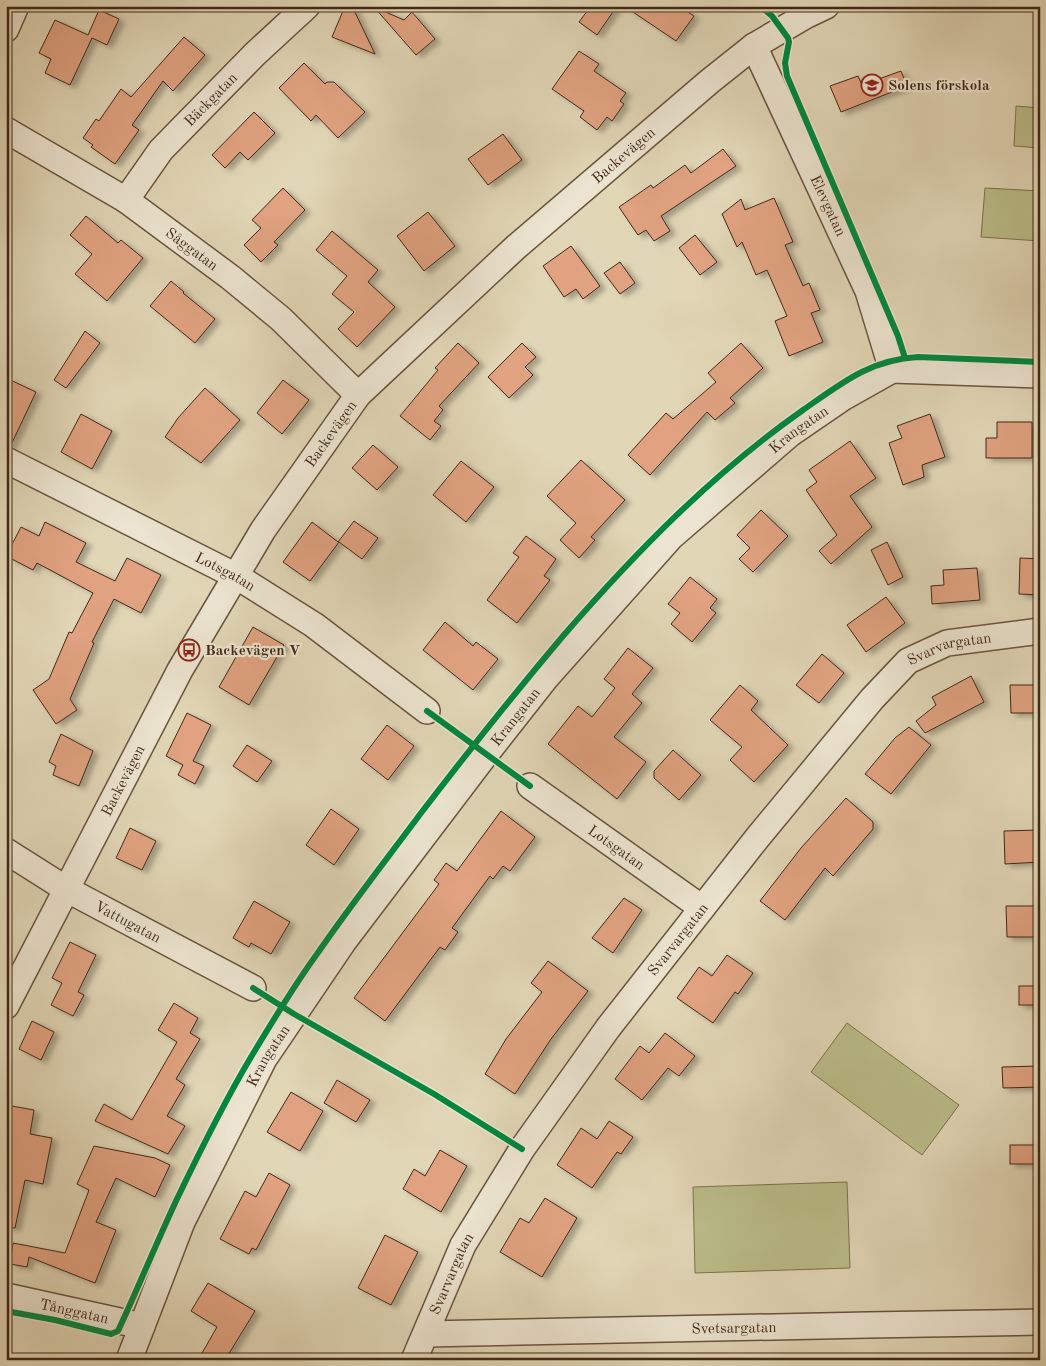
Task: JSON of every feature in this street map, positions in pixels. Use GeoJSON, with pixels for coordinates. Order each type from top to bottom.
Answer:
{"type":"FeatureCollection","features":[{"type":"Feature","properties":{"kind":"street"},"geometry":{"type":"LineString","coordinates":[[6,29],[16,6]]}},
{"type":"Feature","properties":{"kind":"street","name":"Bäckgatan"},"geometry":{"type":"LineString","coordinates":[[126,200],[161,150],[255,54],[307,6]]}},
{"type":"Feature","properties":{"kind":"street","name":"Backevägen"},"geometry":{"type":"LineString","coordinates":[[6,1006],[180,670],[263,530],[358,395],[516,246],[710,81],[754,46],[807,14],[826,6]]}},
{"type":"Feature","properties":{"kind":"street","name":"Elevgatan"},"geometry":{"type":"LineString","coordinates":[[754,46],[868,291],[892,370]]}},
{"type":"Feature","properties":{"kind":"street","name":"Såggatan"},"geometry":{"type":"LineString","coordinates":[[6,130],[126,200],[230,277],[281,320],[358,395]]}},
{"type":"Feature","properties":{"kind":"street"},"geometry":{"type":"LineString","coordinates":[[892,370],[1040,375]]}},
{"type":"Feature","properties":{"kind":"street","name":"Krangatan"},"geometry":{"type":"LineString","coordinates":[[130,1360],[182,1222],[264,1059],[344,941],[486,754],[545,679],[671,536],[790,434],[844,397],[892,370]]}},
{"type":"Feature","properties":{"kind":"street","name":"Lotsgatan"},"geometry":{"type":"LineString","coordinates":[[6,460],[236,576],[314,625],[427,711]]}},
{"type":"Feature","properties":{"kind":"street","name":"Svarvargatan"},"geometry":{"type":"LineString","coordinates":[[414,1360],[464,1245],[522,1149],[608,1028],[758,837],[872,700],[908,661],[947,643],[1040,631]]}},
{"type":"Feature","properties":{"kind":"street","name":"Lotsgatan"},"geometry":{"type":"LineString","coordinates":[[530,786],[702,908]]}},
{"type":"Feature","properties":{"kind":"street","name":"Vattugatan"},"geometry":{"type":"LineString","coordinates":[[6,851],[66,889],[252,988]]}},
{"type":"Feature","properties":{"kind":"street","name":"Tånggatan"},"geometry":{"type":"LineString","coordinates":[[6,1296],[142,1326]]}},
{"type":"Feature","properties":{"kind":"street","name":"Svetsargatan"},"geometry":{"type":"LineString","coordinates":[[426,1334],[1040,1322]]}},
{"type":"Feature","properties":{"kind":"green space"},"geometry":{"type":"Polygon","coordinates":[[[1016,106],[1040,108],[1040,148],[1014,146],[1016,106]]]}},
{"type":"Feature","properties":{"kind":"green space"},"geometry":{"type":"Polygon","coordinates":[[[985,188],[1040,191],[1040,241],[981,237],[985,188]]]}},
{"type":"Feature","properties":{"kind":"green space"},"geometry":{"type":"Polygon","coordinates":[[[847,1023],[959,1105],[922,1155],[811,1072],[847,1023]]]}},
{"type":"Feature","properties":{"kind":"green space"},"geometry":{"type":"Polygon","coordinates":[[[847,1182],[850,1268],[695,1273],[693,1187],[847,1182]]]}},
{"type":"Feature","properties":{"kind":"building"},"geometry":{"type":"Polygon","coordinates":[[[345,6],[352,6],[375,54],[332,37],[345,6]]]}},
{"type":"Feature","properties":{"kind":"building"},"geometry":{"type":"Polygon","coordinates":[[[591,6],[617,6],[597,35],[579,22],[591,6]]]}},
{"type":"Feature","properties":{"kind":"building"},"geometry":{"type":"Polygon","coordinates":[[[624,6],[679,6],[694,16],[676,41],[624,6]]]}},
{"type":"Feature","properties":{"kind":"building"},"geometry":{"type":"Polygon","coordinates":[[[374,7],[404,20],[412,12],[435,39],[416,55],[374,7]]]}},
{"type":"Feature","properties":{"kind":"building"},"geometry":{"type":"Polygon","coordinates":[[[99,10],[119,19],[107,45],[92,38],[70,85],[45,73],[51,59],[39,53],[55,20],[88,35],[99,10]]]}},
{"type":"Feature","properties":{"kind":"building"},"geometry":{"type":"Polygon","coordinates":[[[184,37],[205,55],[173,91],[163,81],[132,125],[139,130],[115,164],[91,147],[93,145],[83,138],[96,119],[99,121],[121,89],[131,97],[184,37]]]}},
{"type":"Feature","properties":{"kind":"building"},"geometry":{"type":"Polygon","coordinates":[[[579,51],[599,64],[594,71],[626,93],[620,101],[624,104],[612,121],[607,117],[597,130],[580,117],[584,111],[552,89],[579,51]]]}},
{"type":"Feature","properties":{"kind":"building"},"geometry":{"type":"Polygon","coordinates":[[[304,63],[325,84],[327,82],[334,82],[365,112],[338,138],[316,115],[311,121],[279,88],[304,63]]]}},
{"type":"Feature","properties":{"kind":"building","name":"Solens förskola"},"geometry":{"type":"Polygon","coordinates":[[[901,71],[907,86],[841,112],[830,86],[858,76],[862,85],[901,71]]]}},
{"type":"Feature","properties":{"kind":"building"},"geometry":{"type":"Polygon","coordinates":[[[254,112],[275,133],[248,160],[240,152],[225,168],[212,155],[254,112]]]}},
{"type":"Feature","properties":{"kind":"building"},"geometry":{"type":"Polygon","coordinates":[[[503,134],[522,160],[488,185],[468,159],[503,134]]]}},
{"type":"Feature","properties":{"kind":"building"},"geometry":{"type":"Polygon","coordinates":[[[723,149],[736,166],[661,216],[670,231],[654,241],[646,230],[638,235],[619,207],[651,185],[653,188],[685,165],[691,173],[723,149]]]}},
{"type":"Feature","properties":{"kind":"building"},"geometry":{"type":"Polygon","coordinates":[[[283,188],[305,210],[274,242],[278,245],[261,262],[244,245],[261,228],[252,220],[283,188]]]}},
{"type":"Feature","properties":{"kind":"building"},"geometry":{"type":"Polygon","coordinates":[[[774,198],[793,242],[785,245],[803,286],[809,283],[820,310],[811,313],[823,342],[789,356],[775,321],[787,316],[767,270],[756,275],[742,242],[737,247],[722,214],[741,199],[745,210],[774,198]]]}},
{"type":"Feature","properties":{"kind":"building"},"geometry":{"type":"Polygon","coordinates":[[[428,212],[455,246],[424,271],[397,236],[428,212]]]}},
{"type":"Feature","properties":{"kind":"building"},"geometry":{"type":"Polygon","coordinates":[[[86,216],[118,243],[121,240],[143,258],[107,301],[75,274],[92,254],[70,235],[86,216]]]}},
{"type":"Feature","properties":{"kind":"building"},"geometry":{"type":"Polygon","coordinates":[[[332,231],[378,270],[368,282],[395,307],[357,347],[338,329],[354,312],[332,294],[347,276],[316,250],[332,231]]]}},
{"type":"Feature","properties":{"kind":"building"},"geometry":{"type":"Polygon","coordinates":[[[695,235],[717,262],[700,275],[679,248],[695,235]]]}},
{"type":"Feature","properties":{"kind":"building"},"geometry":{"type":"Polygon","coordinates":[[[571,246],[600,286],[583,299],[576,289],[564,297],[543,266],[571,246]]]}},
{"type":"Feature","properties":{"kind":"building"},"geometry":{"type":"Polygon","coordinates":[[[620,262],[635,283],[620,294],[604,273],[620,262]]]}},
{"type":"Feature","properties":{"kind":"building"},"geometry":{"type":"Polygon","coordinates":[[[171,281],[215,319],[195,343],[150,306],[171,281]]]}},
{"type":"Feature","properties":{"kind":"building"},"geometry":{"type":"Polygon","coordinates":[[[85,331],[100,343],[66,388],[54,380],[85,331]]]}},
{"type":"Feature","properties":{"kind":"building"},"geometry":{"type":"Polygon","coordinates":[[[458,343],[479,363],[439,406],[443,410],[434,421],[441,426],[430,440],[400,416],[438,370],[435,368],[458,343]]]}},
{"type":"Feature","properties":{"kind":"building"},"geometry":{"type":"Polygon","coordinates":[[[522,343],[536,357],[525,367],[533,375],[509,398],[488,377],[522,343]]]}},
{"type":"Feature","properties":{"kind":"building"},"geometry":{"type":"Polygon","coordinates":[[[741,343],[763,368],[730,398],[735,403],[715,420],[707,412],[650,475],[628,455],[666,413],[673,419],[716,382],[708,373],[741,343]]]}},
{"type":"Feature","properties":{"kind":"building"},"geometry":{"type":"Polygon","coordinates":[[[6,378],[36,392],[10,447],[6,446],[6,378]]]}},
{"type":"Feature","properties":{"kind":"building"},"geometry":{"type":"Polygon","coordinates":[[[283,380],[309,400],[282,434],[257,413],[283,380]]]}},
{"type":"Feature","properties":{"kind":"building"},"geometry":{"type":"Polygon","coordinates":[[[205,388],[240,420],[201,463],[165,437],[178,418],[205,388]]]}},
{"type":"Feature","properties":{"kind":"building"},"geometry":{"type":"Polygon","coordinates":[[[81,414],[112,431],[92,469],[61,452],[81,414]]]}},
{"type":"Feature","properties":{"kind":"building"},"geometry":{"type":"Polygon","coordinates":[[[930,414],[945,457],[922,465],[924,477],[903,485],[889,443],[902,438],[897,426],[930,414]]]}},
{"type":"Feature","properties":{"kind":"building"},"geometry":{"type":"Polygon","coordinates":[[[997,422],[1032,422],[1032,458],[986,458],[986,438],[997,438],[997,422]]]}},
{"type":"Feature","properties":{"kind":"building"},"geometry":{"type":"Polygon","coordinates":[[[850,441],[876,478],[850,496],[872,527],[831,564],[819,551],[837,535],[806,490],[817,482],[809,470],[850,441]]]}},
{"type":"Feature","properties":{"kind":"building"},"geometry":{"type":"Polygon","coordinates":[[[373,445],[398,467],[377,490],[352,468],[373,445]]]}},
{"type":"Feature","properties":{"kind":"building"},"geometry":{"type":"Polygon","coordinates":[[[581,460],[625,500],[591,537],[595,540],[579,558],[560,540],[576,523],[547,496],[581,460]]]}},
{"type":"Feature","properties":{"kind":"building"},"geometry":{"type":"Polygon","coordinates":[[[461,461],[494,487],[466,522],[433,495],[461,461]]]}},
{"type":"Feature","properties":{"kind":"building"},"geometry":{"type":"Polygon","coordinates":[[[761,510],[788,536],[753,572],[739,559],[750,548],[737,535],[761,510]]]}},
{"type":"Feature","properties":{"kind":"building"},"geometry":{"type":"Polygon","coordinates":[[[354,521],[378,538],[362,559],[339,542],[310,581],[283,562],[312,522],[338,542],[354,521]]]}},
{"type":"Feature","properties":{"kind":"building"},"geometry":{"type":"Polygon","coordinates":[[[45,522],[86,543],[76,562],[115,581],[127,558],[161,575],[141,613],[114,599],[92,642],[94,643],[70,699],[77,710],[56,724],[33,690],[49,679],[69,632],[72,633],[93,593],[37,563],[33,570],[6,556],[21,527],[39,536],[45,522]]]}},
{"type":"Feature","properties":{"kind":"building"},"geometry":{"type":"Polygon","coordinates":[[[526,536],[556,559],[544,576],[550,580],[517,623],[487,600],[519,557],[513,553],[526,536]]]}},
{"type":"Feature","properties":{"kind":"building"},"geometry":{"type":"Polygon","coordinates":[[[887,542],[903,577],[888,585],[871,550],[887,542]]]}},
{"type":"Feature","properties":{"kind":"building"},"geometry":{"type":"Polygon","coordinates":[[[1020,558],[1040,559],[1040,595],[1019,594],[1020,558]]]}},
{"type":"Feature","properties":{"kind":"building"},"geometry":{"type":"Polygon","coordinates":[[[977,568],[980,600],[932,604],[931,586],[944,585],[943,570],[977,568]]]}},
{"type":"Feature","properties":{"kind":"building"},"geometry":{"type":"Polygon","coordinates":[[[690,577],[717,599],[710,608],[716,613],[692,642],[671,624],[680,613],[668,604],[690,577]]]}},
{"type":"Feature","properties":{"kind":"building"},"geometry":{"type":"Polygon","coordinates":[[[886,597],[905,623],[866,652],[847,625],[886,597]]]}},
{"type":"Feature","properties":{"kind":"building"},"geometry":{"type":"Polygon","coordinates":[[[445,622],[473,646],[476,642],[498,659],[473,690],[423,650],[445,622]]]}},
{"type":"Feature","properties":{"kind":"building"},"geometry":{"type":"Polygon","coordinates":[[[253,627],[284,645],[249,705],[219,687],[253,627]]]}},
{"type":"Feature","properties":{"kind":"building"},"geometry":{"type":"Polygon","coordinates":[[[628,648],[653,668],[632,694],[642,703],[614,737],[646,762],[617,799],[548,744],[578,706],[592,717],[615,688],[604,679],[628,648]]]}},
{"type":"Feature","properties":{"kind":"building"},"geometry":{"type":"Polygon","coordinates":[[[822,654],[844,673],[819,703],[796,685],[822,654]]]}},
{"type":"Feature","properties":{"kind":"building"},"geometry":{"type":"Polygon","coordinates":[[[971,676],[984,702],[925,733],[916,721],[936,705],[932,697],[971,676]]]}},
{"type":"Feature","properties":{"kind":"building"},"geometry":{"type":"Polygon","coordinates":[[[740,685],[758,701],[751,710],[788,745],[754,782],[730,760],[742,747],[710,720],[740,685]]]}},
{"type":"Feature","properties":{"kind":"building"},"geometry":{"type":"Polygon","coordinates":[[[1010,685],[1040,685],[1040,713],[1011,713],[1010,685]]]}},
{"type":"Feature","properties":{"kind":"building"},"geometry":{"type":"Polygon","coordinates":[[[187,713],[211,725],[193,761],[204,766],[195,784],[178,775],[183,765],[166,756],[187,713]]]}},
{"type":"Feature","properties":{"kind":"building"},"geometry":{"type":"Polygon","coordinates":[[[387,725],[414,746],[388,780],[361,759],[387,725]]]}},
{"type":"Feature","properties":{"kind":"building"},"geometry":{"type":"Polygon","coordinates":[[[909,727],[931,745],[891,794],[865,774],[895,738],[909,727]]]}},
{"type":"Feature","properties":{"kind":"building"},"geometry":{"type":"Polygon","coordinates":[[[61,734],[93,751],[79,786],[53,775],[56,766],[49,762],[61,734]]]}},
{"type":"Feature","properties":{"kind":"building"},"geometry":{"type":"Polygon","coordinates":[[[247,745],[272,761],[257,782],[233,766],[247,745]]]}},
{"type":"Feature","properties":{"kind":"building"},"geometry":{"type":"Polygon","coordinates":[[[673,750],[701,775],[679,800],[654,778],[654,771],[673,750]]]}},
{"type":"Feature","properties":{"kind":"building"},"geometry":{"type":"Polygon","coordinates":[[[846,798],[873,822],[873,829],[833,876],[825,868],[785,920],[760,901],[801,848],[846,798]]]}},
{"type":"Feature","properties":{"kind":"building"},"geometry":{"type":"Polygon","coordinates":[[[331,809],[359,829],[334,865],[306,845],[331,809]]]}},
{"type":"Feature","properties":{"kind":"building"},"geometry":{"type":"Polygon","coordinates":[[[501,811],[535,837],[510,871],[503,866],[493,879],[490,876],[452,928],[458,932],[445,950],[440,947],[385,1021],[354,998],[439,884],[434,880],[446,863],[457,871],[501,811]]]}},
{"type":"Feature","properties":{"kind":"building"},"geometry":{"type":"Polygon","coordinates":[[[130,828],[156,841],[142,870],[116,858],[130,828]]]}},
{"type":"Feature","properties":{"kind":"building"},"geometry":{"type":"Polygon","coordinates":[[[1040,830],[1040,862],[1005,864],[1004,831],[1040,830]]]}},
{"type":"Feature","properties":{"kind":"building"},"geometry":{"type":"Polygon","coordinates":[[[624,898],[642,910],[613,953],[592,938],[624,898]]]}},
{"type":"Feature","properties":{"kind":"building"},"geometry":{"type":"Polygon","coordinates":[[[254,901],[290,922],[271,954],[251,943],[249,947],[233,938],[254,901]]]}},
{"type":"Feature","properties":{"kind":"building"},"geometry":{"type":"Polygon","coordinates":[[[1006,906],[1040,906],[1040,937],[1007,937],[1006,906]]]}},
{"type":"Feature","properties":{"kind":"building"},"geometry":{"type":"Polygon","coordinates":[[[70,942],[96,955],[78,992],[84,995],[73,1016],[51,1005],[62,983],[52,978],[70,942]]]}},
{"type":"Feature","properties":{"kind":"building"},"geometry":{"type":"Polygon","coordinates":[[[727,955],[753,973],[738,994],[735,992],[713,1023],[677,998],[699,967],[712,976],[727,955]]]}},
{"type":"Feature","properties":{"kind":"building"},"geometry":{"type":"Polygon","coordinates":[[[548,961],[588,991],[551,1039],[515,1094],[485,1074],[506,1039],[542,992],[531,983],[548,961]]]}},
{"type":"Feature","properties":{"kind":"building"},"geometry":{"type":"Polygon","coordinates":[[[1019,986],[1040,986],[1040,1005],[1019,1005],[1019,986]]]}},
{"type":"Feature","properties":{"kind":"building"},"geometry":{"type":"Polygon","coordinates":[[[174,1003],[198,1018],[190,1033],[200,1039],[176,1079],[185,1085],[167,1116],[185,1126],[168,1154],[95,1121],[104,1104],[132,1120],[177,1042],[158,1030],[174,1003]]]}},
{"type":"Feature","properties":{"kind":"building"},"geometry":{"type":"Polygon","coordinates":[[[32,1021],[54,1032],[41,1060],[19,1049],[32,1021]]]}},
{"type":"Feature","properties":{"kind":"building"},"geometry":{"type":"Polygon","coordinates":[[[665,1033],[695,1056],[679,1076],[668,1068],[642,1100],[615,1079],[640,1046],[649,1053],[665,1033]]]}},
{"type":"Feature","properties":{"kind":"building"},"geometry":{"type":"Polygon","coordinates":[[[1040,1066],[1040,1087],[1003,1088],[1002,1067],[1040,1066]]]}},
{"type":"Feature","properties":{"kind":"building"},"geometry":{"type":"Polygon","coordinates":[[[337,1080],[370,1100],[356,1122],[324,1103],[337,1080]]]}},
{"type":"Feature","properties":{"kind":"building"},"geometry":{"type":"Polygon","coordinates":[[[291,1092],[323,1111],[300,1151],[267,1132],[291,1092]]]}},
{"type":"Feature","properties":{"kind":"building"},"geometry":{"type":"Polygon","coordinates":[[[6,1105],[34,1110],[30,1134],[52,1138],[43,1184],[25,1180],[15,1228],[6,1227],[6,1153],[11,1130],[6,1129],[6,1105]]]}},
{"type":"Feature","properties":{"kind":"building"},"geometry":{"type":"Polygon","coordinates":[[[609,1121],[633,1137],[621,1154],[617,1152],[592,1188],[557,1165],[581,1128],[597,1139],[609,1121]]]}},
{"type":"Feature","properties":{"kind":"building"},"geometry":{"type":"Polygon","coordinates":[[[1010,1145],[1040,1145],[1040,1164],[1010,1164],[1010,1145]]]}},
{"type":"Feature","properties":{"kind":"building"},"geometry":{"type":"Polygon","coordinates":[[[94,1146],[155,1158],[170,1165],[155,1197],[116,1178],[96,1222],[116,1230],[95,1283],[29,1257],[27,1267],[10,1264],[13,1243],[65,1253],[89,1190],[77,1184],[94,1146]]]}},
{"type":"Feature","properties":{"kind":"building"},"geometry":{"type":"Polygon","coordinates":[[[440,1150],[467,1166],[441,1212],[403,1189],[414,1169],[425,1176],[440,1150]]]}},
{"type":"Feature","properties":{"kind":"building"},"geometry":{"type":"Polygon","coordinates":[[[269,1173],[290,1185],[256,1250],[252,1248],[249,1254],[220,1239],[245,1191],[256,1197],[269,1173]]]}},
{"type":"Feature","properties":{"kind":"building"},"geometry":{"type":"Polygon","coordinates":[[[545,1198],[577,1218],[542,1277],[500,1252],[520,1218],[529,1223],[545,1198]]]}},
{"type":"Feature","properties":{"kind":"building"},"geometry":{"type":"Polygon","coordinates":[[[385,1235],[418,1252],[391,1305],[358,1288],[385,1235]]]}},
{"type":"Feature","properties":{"kind":"building"},"geometry":{"type":"Polygon","coordinates":[[[208,1283],[255,1311],[225,1360],[198,1360],[217,1327],[191,1311],[208,1283]]]}},
{"type":"Feature","properties":{"kind":"cycle path"},"geometry":{"type":"LineString","coordinates":[[760,6],[772,16],[788,38],[785,63],[787,76],[898,336],[905,358]]}},
{"type":"Feature","properties":{"kind":"cycle path"},"geometry":{"type":"LineString","coordinates":[[6,1311],[55,1320],[111,1334],[118,1331],[202,1147],[241,1075],[308,966],[421,813],[563,636],[618,575],[706,488],[737,461],[803,410],[844,382],[870,368],[901,359],[918,357],[1040,362]]}},
{"type":"Feature","properties":{"kind":"cycle path"},"geometry":{"type":"LineString","coordinates":[[427,711],[530,786]]}},
{"type":"Feature","properties":{"kind":"cycle path"},"geometry":{"type":"LineString","coordinates":[[253,988],[294,1014],[434,1094],[522,1149]]}},
{"type":"Feature","properties":{"kind":"place","name":"Solens förskola"},"geometry":{"type":"Point","coordinates":[872,85]}},
{"type":"Feature","properties":{"kind":"place","name":"Backevägen V"},"geometry":{"type":"Point","coordinates":[189,650]}}]}
